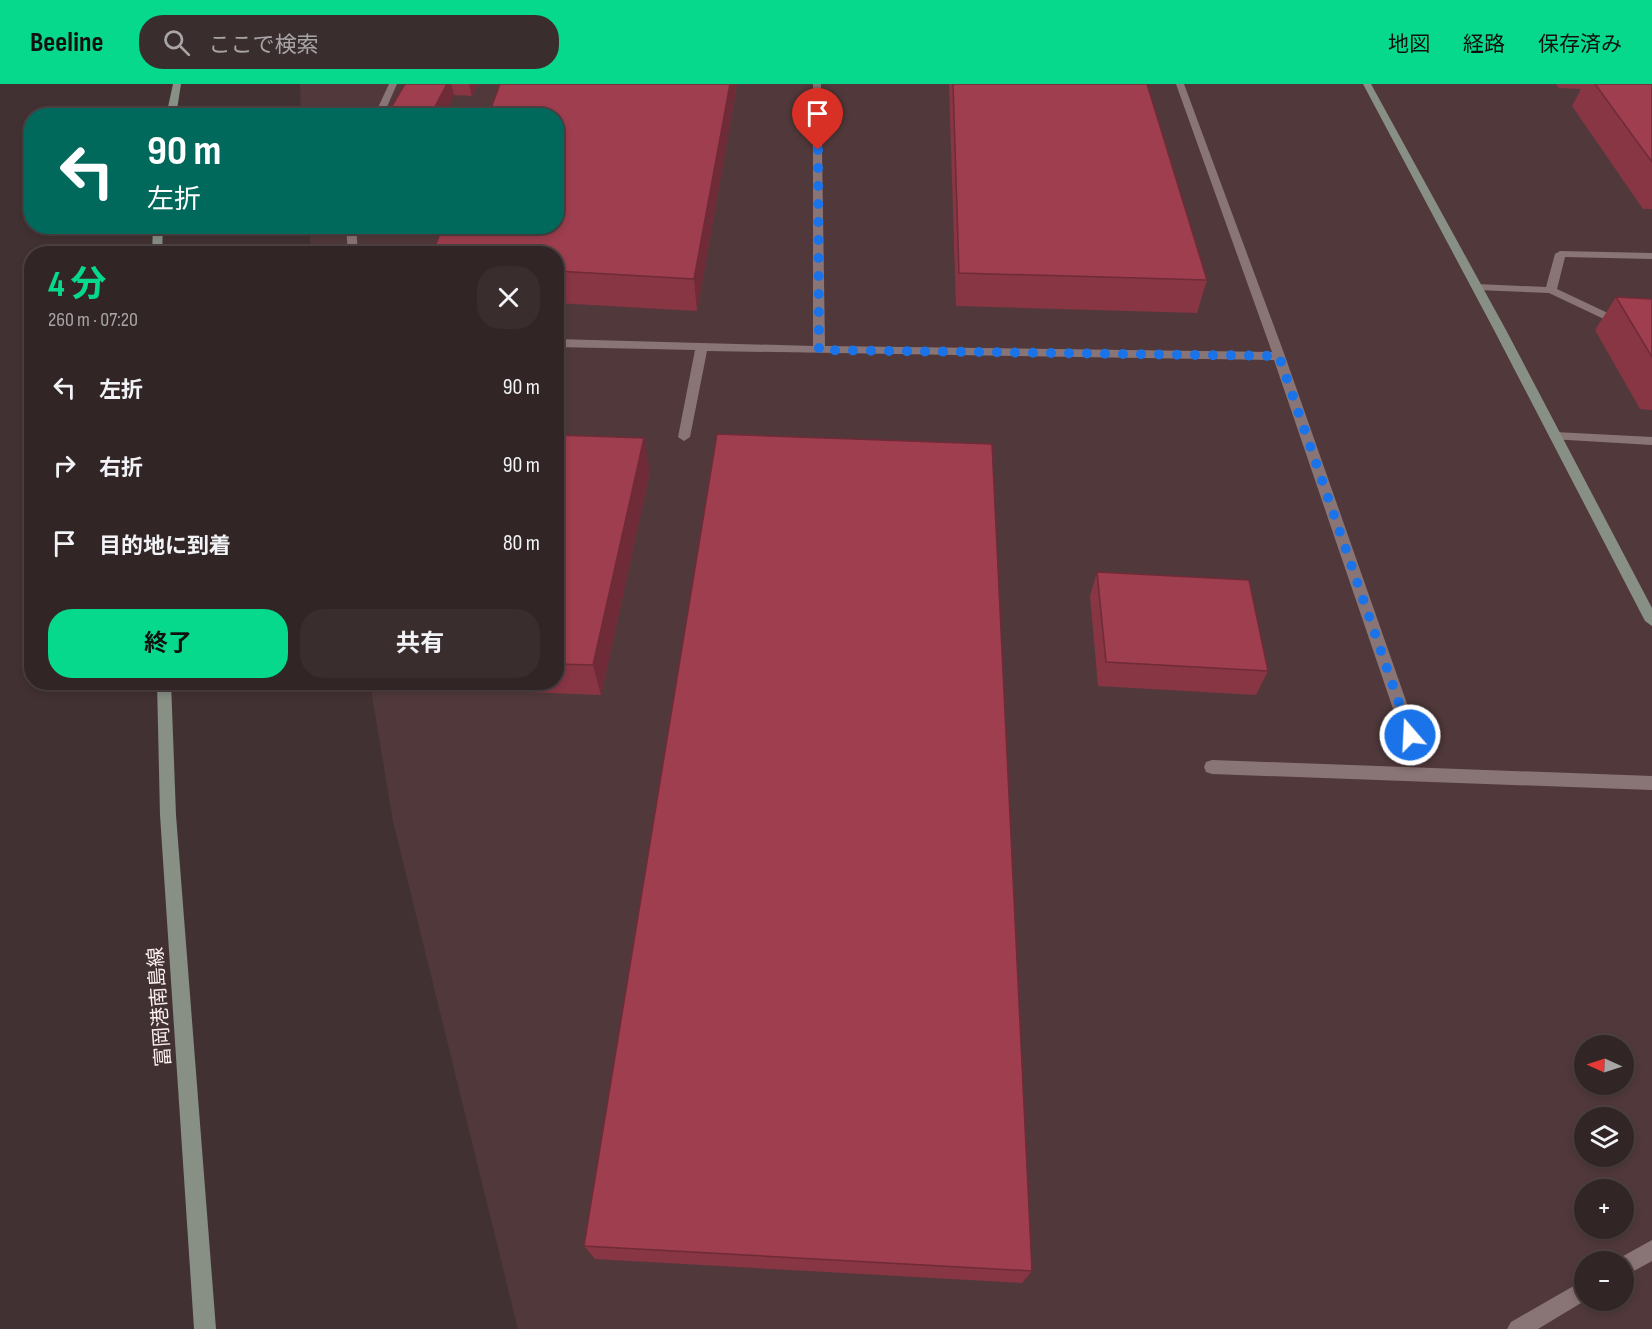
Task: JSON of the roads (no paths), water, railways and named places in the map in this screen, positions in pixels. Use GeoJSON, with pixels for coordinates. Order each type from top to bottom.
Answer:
{"type":"FeatureCollection","features":[{"type":"Feature","properties":{"kind":"street"},"geometry":{"type":"LineString","coordinates":[[172,108],[177,84]]}},
{"type":"Feature","properties":{"kind":"street"},"geometry":{"type":"LineString","coordinates":[[382,108],[393,84]]}},
{"type":"Feature","properties":{"kind":"street"},"geometry":{"type":"LineString","coordinates":[[817,84],[819,350]]}},
{"type":"Feature","properties":{"kind":"street"},"geometry":{"type":"LineString","coordinates":[[1180,84],[1279,356],[1410,735]]}},
{"type":"Feature","properties":{"kind":"street"},"geometry":{"type":"LineString","coordinates":[[1367,84],[1650,614]]}},
{"type":"Feature","properties":{"kind":"street"},"geometry":{"type":"LineString","coordinates":[[1551,290],[1560,254],[1652,256]]}},
{"type":"Feature","properties":{"kind":"street"},"geometry":{"type":"LineString","coordinates":[[1477,287],[1551,290],[1610,318],[1652,319]]}},
{"type":"Feature","properties":{"kind":"street"},"geometry":{"type":"LineString","coordinates":[[564,342],[819,350],[1279,356]]}},
{"type":"Feature","properties":{"kind":"street"},"geometry":{"type":"LineString","coordinates":[[684,437],[702,346]]}},
{"type":"Feature","properties":{"kind":"street"},"geometry":{"type":"LineString","coordinates":[[1555,436],[1652,441]]}},
{"type":"Feature","properties":{"kind":"street","name":"富岡港南島線"},"geometry":{"type":"LineString","coordinates":[[164,690],[169,827],[205,1329]]}},
{"type":"Feature","properties":{"kind":"street"},"geometry":{"type":"LineString","coordinates":[[1212,767],[1652,783]]}},
{"type":"Feature","properties":{"kind":"street"},"geometry":{"type":"LineString","coordinates":[[1634,1261],[1652,1250]]}},
{"type":"Feature","properties":{"kind":"street"},"geometry":{"type":"LineString","coordinates":[[1518,1329],[1574,1296]]}}]}
